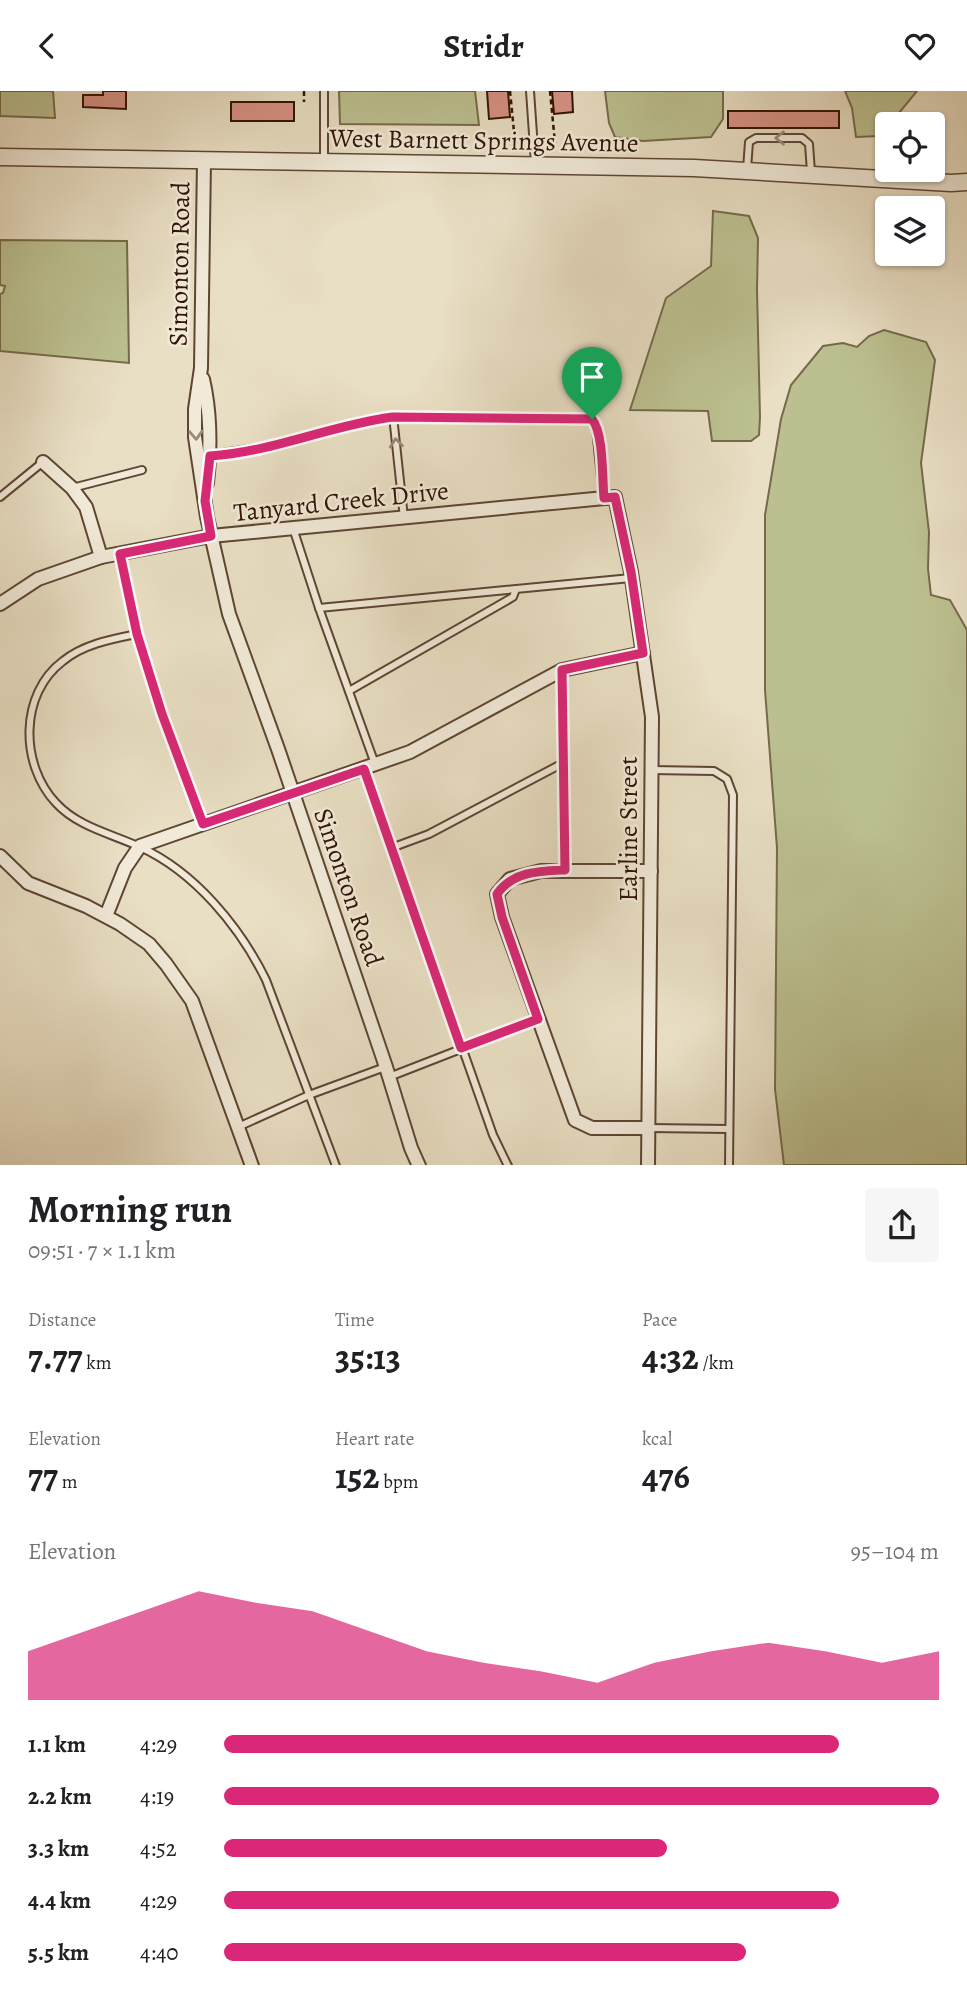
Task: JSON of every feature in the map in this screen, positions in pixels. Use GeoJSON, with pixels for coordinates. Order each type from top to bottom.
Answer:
{"type":"FeatureCollection","features":[{"type":"Feature","properties":{"kind":"street","name":"West Barnett Springs Avenue"},"geometry":{"type":"LineString","coordinates":[[0,157],[747,170],[967,182]]}},
{"type":"Feature","properties":{"kind":"street","name":"Simonton Road"},"geometry":{"type":"LineString","coordinates":[[204,160],[201,368],[195,409],[195,437],[211,536],[229,614],[293,793],[411,1148],[419,1165]]}},
{"type":"Feature","properties":{"kind":"street","name":"Simonton Road"},"geometry":{"type":"LineString","coordinates":[[201,368],[209,407],[210,456],[205,501]]}},
{"type":"Feature","properties":{"kind":"street"},"geometry":{"type":"LineString","coordinates":[[43,462],[72,488],[86,507],[101,557]]}},
{"type":"Feature","properties":{"kind":"street","name":"Tanyard Creek Drive"},"geometry":{"type":"LineString","coordinates":[[0,604],[38,579],[101,557],[211,536],[609,497]]}},
{"type":"Feature","properties":{"kind":"street","name":"Earline Street"},"geometry":{"type":"LineString","coordinates":[[609,497],[631,578],[650,696],[648,1165]]}},
{"type":"Feature","properties":{"kind":"street"},"geometry":{"type":"LineString","coordinates":[[106,916],[125,868],[140,846],[410,752],[562,670],[643,653]]}},
{"type":"Feature","properties":{"kind":"street"},"geometry":{"type":"LineString","coordinates":[[0,856],[28,883],[106,916],[149,944],[166,964],[192,1001],[252,1165]]}},
{"type":"Feature","properties":{"kind":"street"},"geometry":{"type":"LineString","coordinates":[[649,1128],[592,1128],[575,1120],[502,917],[497,894],[510,879],[541,871],[651,871]]}},
{"type":"Feature","properties":{"kind":"lane"},"geometry":{"type":"LineString","coordinates":[[324,91],[324,162]]}},
{"type":"Feature","properties":{"kind":"lane"},"geometry":{"type":"LineString","coordinates":[[530,91],[535,165]]}},
{"type":"Feature","properties":{"kind":"lane"},"geometry":{"type":"LineString","coordinates":[[747,170],[748,142],[756,138],[802,138],[809,144],[811,174]]}},
{"type":"Feature","properties":{"kind":"lane"},"geometry":{"type":"LineString","coordinates":[[393,417],[404,518]]}},
{"type":"Feature","properties":{"kind":"lane"},"geometry":{"type":"LineString","coordinates":[[210,456],[288,443],[361,421],[393,417],[592,419],[595,422],[609,497]]}},
{"type":"Feature","properties":{"kind":"lane"},"geometry":{"type":"LineString","coordinates":[[0,497],[43,462]]}},
{"type":"Feature","properties":{"kind":"lane"},"geometry":{"type":"LineString","coordinates":[[72,488],[142,470]]}},
{"type":"Feature","properties":{"kind":"lane"},"geometry":{"type":"LineString","coordinates":[[293,528],[349,691],[391,848],[493,1135],[508,1165]]}},
{"type":"Feature","properties":{"kind":"lane"},"geometry":{"type":"LineString","coordinates":[[120,554],[137,634],[162,714],[203,824]]}},
{"type":"Feature","properties":{"kind":"lane"},"geometry":{"type":"LineString","coordinates":[[319,608],[631,578]]}},
{"type":"Feature","properties":{"kind":"lane"},"geometry":{"type":"LineString","coordinates":[[349,691],[513,597],[516,589]]}},
{"type":"Feature","properties":{"kind":"lane"},"geometry":{"type":"LineString","coordinates":[[137,634],[112,638],[83,649],[62,661],[46,678],[36,698],[29,723],[28,745],[34,767],[56,804],[99,831],[140,846],[162,858],[210,899],[232,923],[253,953],[271,991],[336,1165]]}},
{"type":"Feature","properties":{"kind":"lane"},"geometry":{"type":"LineString","coordinates":[[562,670],[565,870]]}},
{"type":"Feature","properties":{"kind":"lane"},"geometry":{"type":"LineString","coordinates":[[391,848],[429,834],[565,762]]}},
{"type":"Feature","properties":{"kind":"lane"},"geometry":{"type":"LineString","coordinates":[[651,770],[714,771],[727,779],[733,795],[729,1165]]}},
{"type":"Feature","properties":{"kind":"lane"},"geometry":{"type":"LineString","coordinates":[[238,1127],[309,1095],[461,1048],[538,1019]]}},
{"type":"Feature","properties":{"kind":"lane"},"geometry":{"type":"LineString","coordinates":[[649,1128],[729,1129]]}},
{"type":"Feature","properties":{"kind":"path"},"geometry":{"type":"LineString","coordinates":[[304,91],[304,101]]}},
{"type":"Feature","properties":{"kind":"path"},"geometry":{"type":"LineString","coordinates":[[510,91],[515,142]]}},
{"type":"Feature","properties":{"kind":"path"},"geometry":{"type":"LineString","coordinates":[[550,91],[555,143]]}},
{"type":"Feature","properties":{"kind":"green space"},"geometry":{"type":"Polygon","coordinates":[[[0,91],[53,91],[55,118],[0,116],[0,91]]]}},
{"type":"Feature","properties":{"kind":"green space"},"geometry":{"type":"Polygon","coordinates":[[[339,91],[475,91],[479,125],[340,124],[339,91]]]}},
{"type":"Feature","properties":{"kind":"green space"},"geometry":{"type":"Polygon","coordinates":[[[605,91],[723,91],[723,119],[711,137],[643,141],[615,137],[609,123],[605,91]]]}},
{"type":"Feature","properties":{"kind":"green space"},"geometry":{"type":"Polygon","coordinates":[[[845,91],[917,91],[900,112],[875,112],[875,136],[856,137],[852,108],[845,91]]]}},
{"type":"Feature","properties":{"kind":"green space"},"geometry":{"type":"Polygon","coordinates":[[[713,211],[749,216],[758,238],[760,417],[759,435],[751,441],[712,441],[708,411],[630,410],[666,298],[711,266],[713,211]]]}},
{"type":"Feature","properties":{"kind":"green space"},"geometry":{"type":"Polygon","coordinates":[[[0,240],[127,241],[129,363],[0,351],[0,294],[5,286],[0,285],[0,240]]]}},
{"type":"Feature","properties":{"kind":"green space"},"geometry":{"type":"Polygon","coordinates":[[[884,330],[926,342],[935,360],[921,463],[929,532],[928,569],[931,595],[950,600],[967,630],[967,1165],[784,1165],[775,1089],[777,848],[765,690],[765,515],[781,419],[791,385],[823,346],[843,343],[857,347],[869,336],[884,330]]]}},
{"type":"Feature","properties":{"kind":"building"},"geometry":{"type":"Polygon","coordinates":[[[103,91],[126,91],[126,109],[83,107],[83,95],[103,95],[103,91]]]}},
{"type":"Feature","properties":{"kind":"building"},"geometry":{"type":"Polygon","coordinates":[[[487,91],[508,91],[510,117],[489,119],[487,91]]]}},
{"type":"Feature","properties":{"kind":"building"},"geometry":{"type":"Polygon","coordinates":[[[552,91],[572,91],[573,112],[554,114],[552,91]]]}},
{"type":"Feature","properties":{"kind":"building"},"geometry":{"type":"Polygon","coordinates":[[[231,102],[294,102],[294,121],[231,121],[231,102]]]}},
{"type":"Feature","properties":{"kind":"building"},"geometry":{"type":"Polygon","coordinates":[[[728,111],[839,111],[839,128],[728,128],[728,111]]]}},
{"type":"Feature","properties":{"kind":"route"},"geometry":{"type":"LineString","coordinates":[[393,417],[592,419],[598,437],[604,498],[615,497],[622,529],[643,653],[562,670],[565,870],[541,871],[510,879],[497,894],[497,902],[538,1019],[461,1048],[364,769],[203,824],[162,714],[137,634],[120,554],[211,536],[205,501],[210,456],[288,443],[361,421],[393,417]]}}]}
